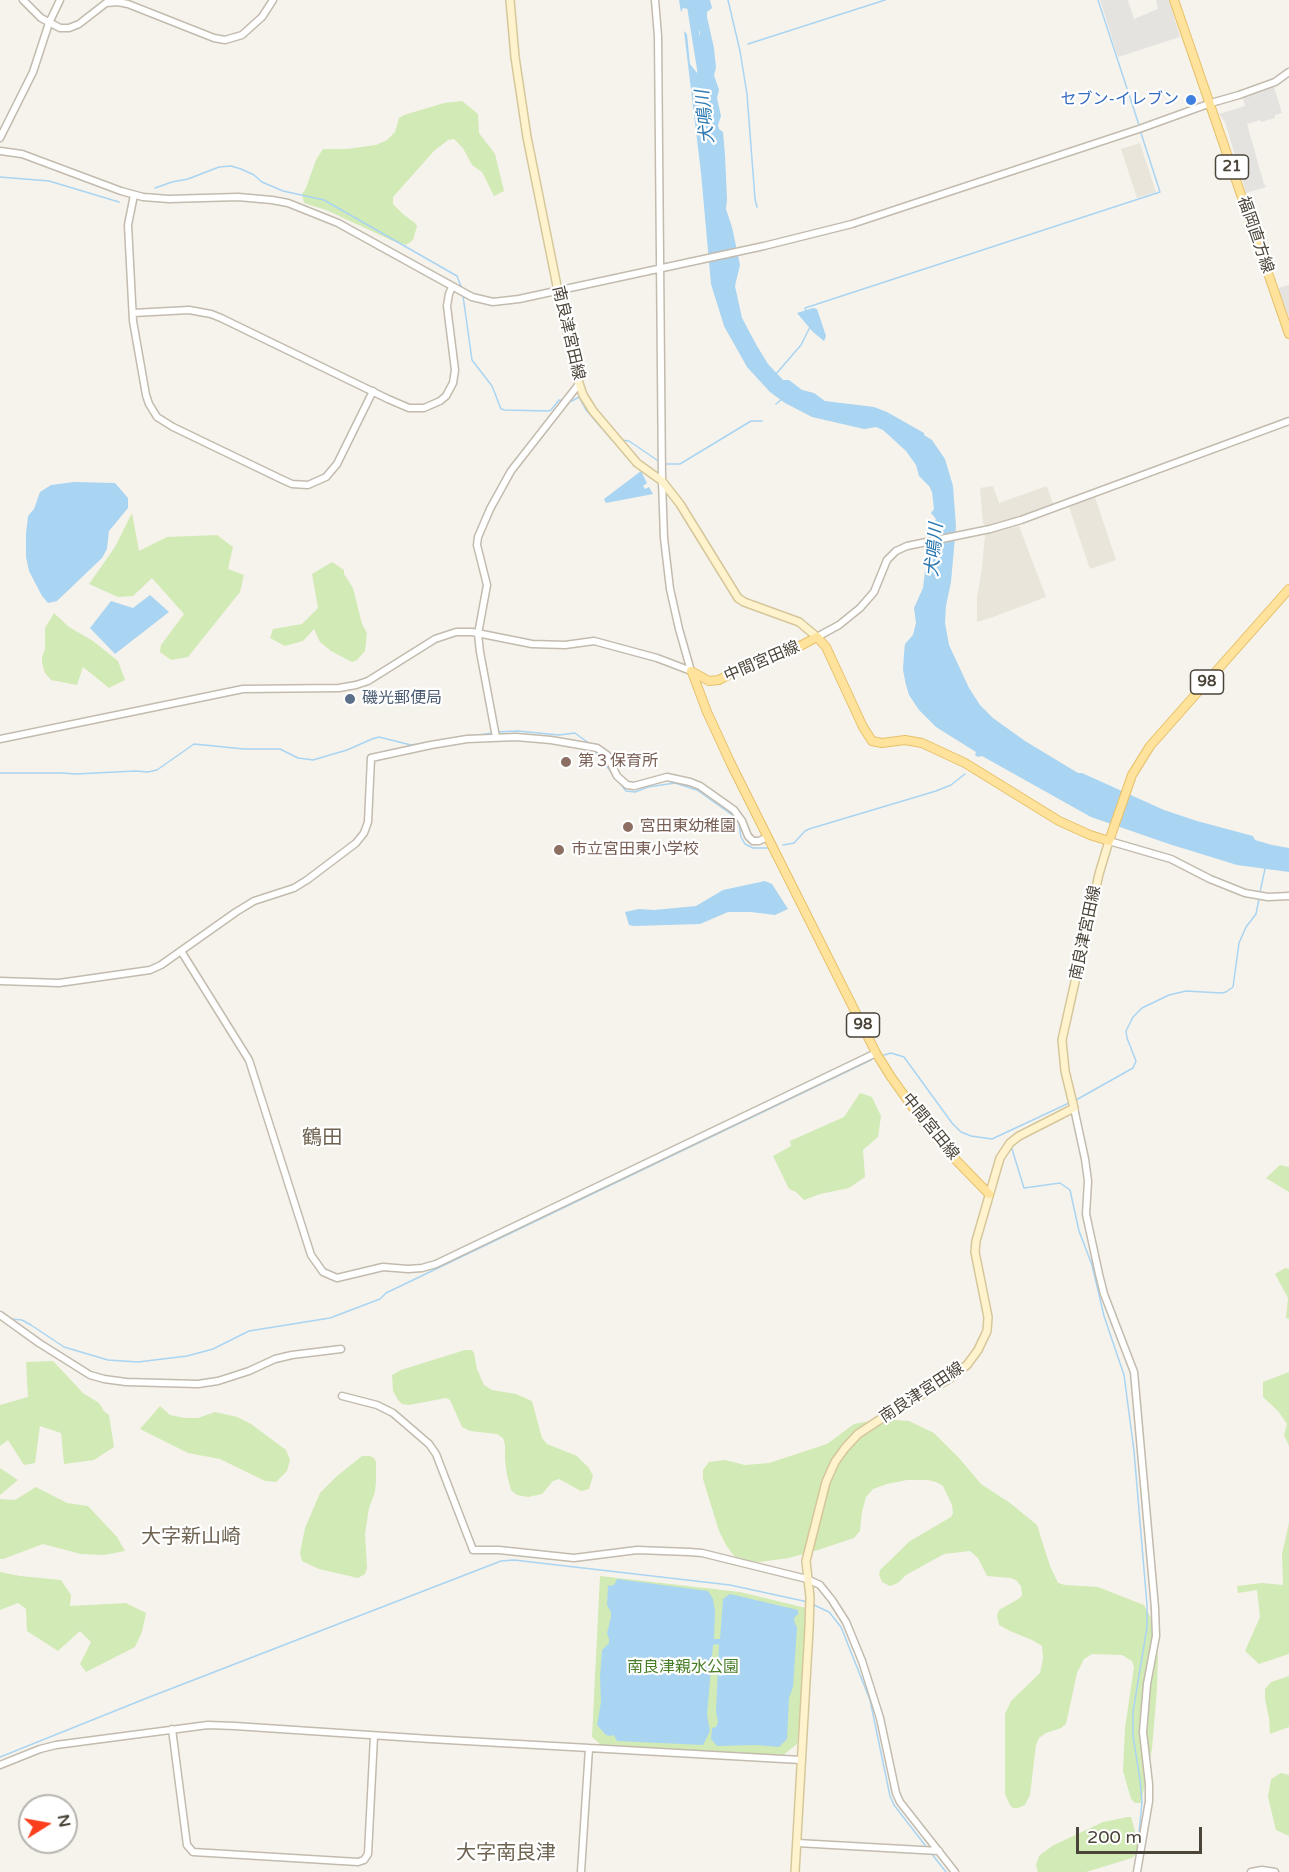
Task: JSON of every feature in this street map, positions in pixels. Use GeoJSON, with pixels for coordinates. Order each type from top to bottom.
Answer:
{"type":"FeatureCollection","features":[{"type":"Feature","properties":{"kind":"main road","name":"南良津宮田線"},"geometry":{"type":"LineString","coordinates":[[510,0],[515,57],[527,137],[558,291],[583,395],[593,411],[637,463],[662,481],[680,504],[738,598],[799,622],[817,637]]}},
{"type":"Feature","properties":{"kind":"main road","name":"福岡直方線"},"geometry":{"type":"LineString","coordinates":[[1174,0],[1289,334]]}},
{"type":"Feature","properties":{"kind":"main road","name":"98"},"geometry":{"type":"LineString","coordinates":[[1110,838],[1131,778],[1150,746],[1289,589]]}},
{"type":"Feature","properties":{"kind":"main road","name":"中間宮田線"},"geometry":{"type":"LineString","coordinates":[[691,670],[709,681],[720,680],[741,668],[817,637],[826,647],[862,727],[872,741],[922,742],[965,763],[1059,821],[1090,835],[1110,838]]}},
{"type":"Feature","properties":{"kind":"main road","name":"中間宮田線"},"geometry":{"type":"LineString","coordinates":[[691,670],[722,744],[876,1053],[924,1123],[988,1194]]}},
{"type":"Feature","properties":{"kind":"main road","name":"南良津宮田線"},"geometry":{"type":"LineString","coordinates":[[795,1872],[810,1607],[806,1561],[826,1482],[835,1462],[858,1434],[949,1379],[967,1365],[978,1350],[987,1331],[988,1317],[975,1252],[976,1241],[1000,1158],[1010,1143],[1019,1136],[1074,1108],[1065,1071],[1062,1040],[1099,874],[1110,838]]}},
{"type":"Feature","properties":{"kind":"street"},"geometry":{"type":"LineString","coordinates":[[23,0],[41,18],[60,28],[69,28],[79,24],[106,3],[118,2],[225,40],[242,36],[262,17],[273,0]]}},
{"type":"Feature","properties":{"kind":"street"},"geometry":{"type":"LineString","coordinates":[[0,138],[33,72],[49,23],[60,0]]}},
{"type":"Feature","properties":{"kind":"street"},"geometry":{"type":"LineString","coordinates":[[654,0],[658,36],[664,538],[670,589],[691,670]]}},
{"type":"Feature","properties":{"kind":"street"},"geometry":{"type":"LineString","coordinates":[[0,151],[22,154],[134,195],[169,199],[238,197],[288,203],[338,223],[472,297],[493,302],[558,291],[808,236],[852,224],[1275,82],[1289,72]]}},
{"type":"Feature","properties":{"kind":"street"},"geometry":{"type":"LineString","coordinates":[[134,195],[128,225],[133,313],[148,404],[157,417],[173,427],[292,484],[308,485],[331,473],[373,392]]}},
{"type":"Feature","properties":{"kind":"street"},"geometry":{"type":"LineString","coordinates":[[133,313],[189,310],[211,314],[409,408],[424,408],[446,396],[453,383],[455,370],[447,306],[452,287]]}},
{"type":"Feature","properties":{"kind":"street"},"geometry":{"type":"LineString","coordinates":[[495,734],[478,634],[487,585],[477,545],[478,537],[511,471],[579,384]]}},
{"type":"Feature","properties":{"kind":"street"},"geometry":{"type":"LineString","coordinates":[[817,637],[839,625],[860,608],[873,592],[887,560],[896,551],[908,546],[1021,520],[1289,421]]}},
{"type":"Feature","properties":{"kind":"street"},"geometry":{"type":"LineString","coordinates":[[0,739],[243,689],[339,688],[356,685],[368,681],[435,639],[456,632],[532,644],[565,645],[594,641],[691,670]]}},
{"type":"Feature","properties":{"kind":"street"},"geometry":{"type":"LineString","coordinates":[[0,981],[59,983],[150,970],[161,965],[254,901],[294,888],[307,880],[361,838],[368,822],[371,758],[467,739],[495,734],[597,748],[607,754],[617,776],[627,785],[638,785],[667,777],[690,782],[700,786],[734,810],[742,821],[748,837],[753,841],[768,837]]}},
{"type":"Feature","properties":{"kind":"street"},"geometry":{"type":"LineString","coordinates":[[1110,838],[1171,859],[1238,891],[1268,897],[1289,897]]}},
{"type":"Feature","properties":{"kind":"street"},"geometry":{"type":"LineString","coordinates":[[181,951],[249,1060],[311,1255],[322,1272],[337,1278],[383,1267],[422,1268],[436,1264],[876,1053]]}},
{"type":"Feature","properties":{"kind":"street"},"geometry":{"type":"LineString","coordinates":[[1074,1108],[1088,1181],[1086,1214],[1099,1274],[1106,1301],[1134,1372],[1156,1615],[1156,1636],[1147,1684],[1143,1732],[1149,1801],[1137,1872]]}},
{"type":"Feature","properties":{"kind":"street"},"geometry":{"type":"LineString","coordinates":[[0,1315],[90,1375],[126,1382],[198,1384],[218,1381],[249,1371],[275,1359],[341,1349]]}},
{"type":"Feature","properties":{"kind":"street"},"geometry":{"type":"LineString","coordinates":[[342,1396],[377,1405],[393,1413],[429,1443],[436,1454],[473,1550],[499,1550],[574,1558],[637,1550],[702,1553],[807,1579],[819,1585],[846,1622],[874,1694],[900,1802],[955,1872]]}},
{"type":"Feature","properties":{"kind":"street"},"geometry":{"type":"LineString","coordinates":[[0,1765],[56,1745],[208,1725],[801,1761]]}},
{"type":"Feature","properties":{"kind":"street"},"geometry":{"type":"LineString","coordinates":[[172,1729],[187,1845],[193,1852],[358,1862],[364,1860],[368,1854],[374,1736]]}},
{"type":"Feature","properties":{"kind":"street"},"geometry":{"type":"LineString","coordinates":[[581,1872],[589,1748]]}},
{"type":"Feature","properties":{"kind":"street"},"geometry":{"type":"LineString","coordinates":[[797,1843],[939,1851]]}},
{"type":"Feature","properties":{"kind":"street"},"geometry":{"type":"LineString","coordinates":[[1251,1872],[1262,1870],[1275,1872]]}},
{"type":"Feature","properties":{"kind":"shaded area"},"geometry":{"type":"Polygon","coordinates":[[[1100,0],[1128,0],[1134,19],[1158,9],[1156,0],[1169,0],[1180,37],[1118,57],[1100,0]]]}},
{"type":"Feature","properties":{"kind":"shaded area"},"geometry":{"type":"Polygon","coordinates":[[[1274,87],[1282,113],[1275,115],[1275,118],[1247,124],[1264,184],[1267,187],[1246,193],[1225,122],[1219,114],[1245,106],[1243,98],[1274,87]]]}},
{"type":"Feature","properties":{"kind":"shaded area"},"geometry":{"type":"Polygon","coordinates":[[[1140,143],[1156,192],[1137,198],[1121,149],[1140,143]]]}},
{"type":"Feature","properties":{"kind":"shaded area"},"geometry":{"type":"Polygon","coordinates":[[[1289,285],[1289,318],[1278,288],[1289,285]]]}},
{"type":"Feature","properties":{"kind":"shaded area"},"geometry":{"type":"Polygon","coordinates":[[[993,486],[999,503],[1047,486],[1053,504],[1004,522],[986,526],[983,523],[980,488],[993,486]]]}},
{"type":"Feature","properties":{"kind":"shaded area"},"geometry":{"type":"Polygon","coordinates":[[[1095,497],[1116,560],[1090,569],[1069,507],[1095,497]]]}},
{"type":"Feature","properties":{"kind":"shaded area"},"geometry":{"type":"Polygon","coordinates":[[[1019,526],[1046,597],[977,622],[977,598],[985,534],[1019,526]]]}},
{"type":"Feature","properties":{"kind":"green space"},"geometry":{"type":"Polygon","coordinates":[[[462,101],[478,114],[479,133],[495,154],[504,191],[494,196],[482,172],[472,165],[463,148],[454,139],[448,140],[434,151],[393,197],[393,204],[417,226],[413,240],[406,245],[326,210],[304,203],[302,194],[323,149],[347,149],[376,145],[387,140],[395,132],[399,118],[404,115],[444,103],[462,101]]]}},
{"type":"Feature","properties":{"kind":"green space"},"geometry":{"type":"Polygon","coordinates":[[[132,513],[139,551],[167,537],[217,535],[233,547],[228,569],[244,575],[240,592],[188,657],[171,660],[160,652],[161,645],[184,614],[152,578],[133,596],[118,597],[89,584],[115,547],[132,513]]]}},
{"type":"Feature","properties":{"kind":"green space"},"geometry":{"type":"Polygon","coordinates":[[[332,562],[344,570],[353,588],[362,624],[367,633],[365,651],[352,662],[331,651],[320,642],[314,629],[303,641],[285,646],[270,638],[273,629],[302,624],[318,608],[312,574],[332,562]]]}},
{"type":"Feature","properties":{"kind":"green space"},"geometry":{"type":"Polygon","coordinates":[[[54,613],[69,627],[93,641],[118,661],[125,680],[109,688],[83,667],[77,685],[51,680],[45,673],[42,657],[45,649],[45,628],[54,613]]]}},
{"type":"Feature","properties":{"kind":"green space"},"geometry":{"type":"Polygon","coordinates":[[[860,1093],[872,1097],[881,1116],[878,1137],[863,1150],[865,1177],[849,1188],[804,1200],[789,1189],[773,1156],[791,1146],[790,1141],[844,1117],[860,1093]]]}},
{"type":"Feature","properties":{"kind":"green space"},"geometry":{"type":"Polygon","coordinates":[[[1280,1165],[1289,1167],[1289,1192],[1266,1178],[1280,1165]]]}},
{"type":"Feature","properties":{"kind":"green space"},"geometry":{"type":"Polygon","coordinates":[[[1285,1268],[1289,1269],[1289,1319],[1286,1318],[1288,1298],[1275,1274],[1285,1268]]]}},
{"type":"Feature","properties":{"kind":"green space"},"geometry":{"type":"Polygon","coordinates":[[[465,1350],[472,1350],[474,1353],[477,1369],[484,1385],[492,1390],[516,1394],[532,1401],[542,1438],[547,1444],[577,1456],[589,1468],[593,1476],[589,1489],[581,1491],[559,1479],[553,1481],[542,1494],[528,1497],[517,1495],[511,1490],[507,1475],[503,1438],[497,1434],[470,1431],[462,1427],[450,1400],[446,1398],[409,1405],[402,1404],[398,1400],[393,1391],[392,1375],[401,1370],[465,1350]]]}},
{"type":"Feature","properties":{"kind":"green space"},"geometry":{"type":"Polygon","coordinates":[[[53,1361],[83,1393],[99,1403],[109,1415],[114,1447],[94,1460],[64,1464],[61,1433],[40,1426],[35,1463],[24,1465],[8,1440],[0,1446],[0,1405],[28,1397],[26,1362],[53,1361]]]}},
{"type":"Feature","properties":{"kind":"green space"},"geometry":{"type":"Polygon","coordinates":[[[1289,1372],[1289,1446],[1284,1435],[1287,1424],[1278,1411],[1263,1397],[1263,1382],[1289,1372]]]}},
{"type":"Feature","properties":{"kind":"green space"},"geometry":{"type":"Polygon","coordinates":[[[160,1406],[170,1415],[185,1418],[198,1418],[215,1412],[237,1417],[251,1424],[286,1450],[290,1460],[287,1471],[276,1482],[265,1481],[220,1459],[188,1453],[140,1429],[160,1406]]]}},
{"type":"Feature","properties":{"kind":"green space"},"geometry":{"type":"Polygon","coordinates":[[[880,1419],[909,1421],[934,1433],[981,1484],[1010,1503],[1037,1525],[1058,1583],[1098,1587],[1144,1605],[1153,1622],[1158,1656],[1152,1749],[1141,1803],[1135,1803],[1131,1799],[1123,1771],[1125,1728],[1134,1667],[1132,1661],[1122,1655],[1092,1654],[1084,1659],[1077,1673],[1066,1724],[1039,1738],[1036,1745],[1030,1795],[1025,1805],[1013,1808],[1010,1805],[1005,1794],[1005,1714],[1011,1701],[1040,1673],[1043,1659],[1042,1646],[999,1625],[997,1616],[999,1610],[1020,1598],[1021,1586],[1011,1578],[987,1576],[978,1558],[970,1551],[944,1554],[890,1586],[882,1582],[879,1574],[880,1570],[910,1541],[951,1517],[952,1505],[943,1486],[928,1480],[907,1480],[873,1489],[866,1497],[860,1531],[854,1538],[789,1558],[759,1562],[748,1561],[734,1556],[726,1545],[719,1531],[703,1479],[703,1470],[709,1462],[725,1460],[745,1465],[769,1463],[827,1444],[854,1424],[880,1419]]]}},
{"type":"Feature","properties":{"kind":"green space"},"geometry":{"type":"Polygon","coordinates":[[[362,1456],[374,1458],[376,1481],[365,1534],[367,1568],[365,1574],[358,1578],[319,1569],[302,1561],[300,1553],[305,1528],[320,1493],[362,1456]]]}},
{"type":"Feature","properties":{"kind":"green space"},"geometry":{"type":"Polygon","coordinates":[[[0,1468],[18,1480],[0,1495],[0,1468]]]}},
{"type":"Feature","properties":{"kind":"green space"},"geometry":{"type":"Polygon","coordinates":[[[36,1487],[67,1503],[88,1506],[117,1537],[125,1551],[104,1555],[81,1554],[43,1544],[0,1559],[0,1499],[15,1500],[36,1487]]]}},
{"type":"Feature","properties":{"kind":"green space"},"geometry":{"type":"Polygon","coordinates":[[[1289,1523],[1289,1654],[1259,1664],[1245,1651],[1260,1617],[1257,1590],[1238,1593],[1237,1586],[1262,1583],[1283,1585],[1282,1554],[1289,1523]]]}},
{"type":"Feature","properties":{"kind":"green space"},"geometry":{"type":"Polygon","coordinates":[[[0,1572],[61,1580],[71,1595],[70,1606],[126,1603],[146,1613],[142,1632],[135,1647],[86,1672],[80,1664],[91,1642],[80,1631],[58,1651],[27,1631],[26,1609],[18,1603],[0,1610],[0,1572]]]}},
{"type":"Feature","properties":{"kind":"green space","name":"南良津親水公園"},"geometry":{"type":"Polygon","coordinates":[[[600,1576],[740,1592],[806,1608],[802,1697],[797,1744],[783,1755],[601,1745],[592,1737],[600,1576]]]}},
{"type":"Feature","properties":{"kind":"green space"},"geometry":{"type":"Polygon","coordinates":[[[1289,1676],[1289,1727],[1270,1734],[1265,1689],[1271,1682],[1289,1676]]]}},
{"type":"Feature","properties":{"kind":"green space"},"geometry":{"type":"Polygon","coordinates":[[[1281,1773],[1289,1775],[1289,1836],[1276,1830],[1268,1797],[1271,1779],[1281,1773]]]}},
{"type":"Feature","properties":{"kind":"green space"},"geometry":{"type":"Polygon","coordinates":[[[1131,1817],[1139,1846],[1132,1858],[1086,1872],[1038,1872],[1036,1865],[1039,1856],[1052,1846],[1103,1822],[1131,1817]]]}},
{"type":"Feature","properties":{"kind":"water"},"geometry":{"type":"Polygon","coordinates":[[[679,0],[710,0],[712,8],[707,12],[707,17],[714,48],[716,68],[714,75],[719,90],[717,98],[721,116],[718,125],[723,132],[726,209],[740,265],[735,286],[742,318],[768,364],[783,380],[789,380],[802,390],[814,393],[825,401],[874,407],[887,412],[924,433],[932,440],[945,459],[953,486],[956,526],[945,623],[949,645],[969,688],[980,705],[993,718],[1025,741],[1078,773],[1164,810],[1253,836],[1255,840],[1289,848],[1289,872],[1237,865],[1091,817],[982,756],[978,757],[975,755],[976,752],[936,727],[919,710],[909,695],[906,685],[903,670],[904,653],[905,644],[913,635],[916,623],[914,608],[923,588],[925,571],[929,569],[927,541],[936,519],[931,513],[934,509],[932,492],[919,476],[916,465],[906,451],[883,430],[876,427],[864,429],[812,417],[770,392],[747,367],[724,326],[711,284],[701,173],[684,31],[687,34],[690,64],[697,73],[703,62],[700,51],[700,32],[689,9],[683,8],[681,12],[679,0]]]}},
{"type":"Feature","properties":{"kind":"water"},"geometry":{"type":"Polygon","coordinates":[[[817,309],[826,336],[824,341],[797,313],[817,309]]]}},
{"type":"Feature","properties":{"kind":"water"},"geometry":{"type":"Polygon","coordinates":[[[641,471],[647,483],[643,486],[645,489],[649,487],[653,494],[606,503],[604,499],[641,471]]]}},
{"type":"Feature","properties":{"kind":"water"},"geometry":{"type":"Polygon","coordinates":[[[74,482],[115,483],[128,498],[128,508],[109,531],[107,549],[102,558],[57,601],[48,603],[29,571],[26,557],[28,516],[34,509],[40,492],[51,485],[74,482]]]}},
{"type":"Feature","properties":{"kind":"water"},"geometry":{"type":"Polygon","coordinates":[[[150,595],[169,612],[115,654],[90,628],[111,601],[133,608],[150,595]]]}},
{"type":"Feature","properties":{"kind":"water"},"geometry":{"type":"Polygon","coordinates":[[[765,881],[772,884],[788,909],[775,915],[728,912],[700,924],[633,926],[629,925],[625,912],[639,909],[696,906],[723,890],[765,881]]]}},
{"type":"Feature","properties":{"kind":"water","name":"南良津親水公園"},"geometry":{"type":"Polygon","coordinates":[[[617,1579],[708,1591],[713,1599],[715,1611],[714,1639],[720,1639],[723,1599],[730,1594],[798,1610],[794,1618],[797,1627],[787,1739],[779,1747],[717,1746],[711,1739],[712,1728],[716,1727],[718,1722],[716,1712],[719,1644],[713,1645],[707,1715],[710,1731],[703,1745],[617,1741],[614,1735],[606,1735],[597,1725],[601,1702],[600,1677],[602,1650],[609,1643],[607,1633],[611,1612],[607,1605],[608,1586],[614,1585],[617,1579]]]}},
{"type":"Feature","properties":{"kind":"waterway","name":"犬鳴川"},"geometry":{"type":"LineString","coordinates":[[690,0],[702,75]]}},
{"type":"Feature","properties":{"kind":"waterway"},"geometry":{"type":"LineString","coordinates":[[728,0],[747,94],[757,207]]}},
{"type":"Feature","properties":{"kind":"waterway"},"geometry":{"type":"LineString","coordinates":[[748,44],[885,0]]}},
{"type":"Feature","properties":{"kind":"waterway"},"geometry":{"type":"LineString","coordinates":[[1098,0],[1139,125]]}},
{"type":"Feature","properties":{"kind":"waterway"},"geometry":{"type":"LineString","coordinates":[[806,311],[805,308],[1160,192],[1140,130]]}},
{"type":"Feature","properties":{"kind":"waterway"},"geometry":{"type":"LineString","coordinates":[[155,188],[219,167],[231,166],[241,169],[283,191],[324,200],[457,276],[462,289]]}},
{"type":"Feature","properties":{"kind":"waterway"},"geometry":{"type":"LineString","coordinates":[[0,177],[49,181],[119,202]]}},
{"type":"Feature","properties":{"kind":"waterway"},"geometry":{"type":"LineString","coordinates":[[463,296],[472,360],[492,386],[501,409],[548,411],[559,400],[564,401]]}},
{"type":"Feature","properties":{"kind":"waterway"},"geometry":{"type":"LineString","coordinates":[[776,374],[801,345],[810,327]]}},
{"type":"Feature","properties":{"kind":"waterway"},"geometry":{"type":"LineString","coordinates":[[569,401],[579,397],[586,410],[613,441]]}},
{"type":"Feature","properties":{"kind":"waterway"},"geometry":{"type":"LineString","coordinates":[[776,404],[782,399]]}},
{"type":"Feature","properties":{"kind":"waterway"},"geometry":{"type":"LineString","coordinates":[[664,464],[680,464],[751,421],[762,421]]}},
{"type":"Feature","properties":{"kind":"waterway"},"geometry":{"type":"LineString","coordinates":[[621,440],[629,441],[660,462]]}},
{"type":"Feature","properties":{"kind":"waterway"},"geometry":{"type":"LineString","coordinates":[[496,732],[518,731],[559,735],[575,733],[590,744]]}},
{"type":"Feature","properties":{"kind":"waterway"},"geometry":{"type":"LineString","coordinates":[[0,773],[148,772],[157,770],[194,744],[244,749],[280,749],[298,758],[313,760],[379,737],[411,745],[492,733]]}},
{"type":"Feature","properties":{"kind":"waterway"},"geometry":{"type":"LineString","coordinates":[[594,750],[626,791],[635,792],[648,787],[675,783],[697,790],[735,817],[745,844],[753,848],[767,848]]}},
{"type":"Feature","properties":{"kind":"waterway"},"geometry":{"type":"LineString","coordinates":[[783,845],[794,843],[809,829],[936,791],[951,785],[965,774]]}},
{"type":"Feature","properties":{"kind":"waterway"},"geometry":{"type":"LineString","coordinates":[[1260,892],[1265,869]]}},
{"type":"Feature","properties":{"kind":"waterway"},"geometry":{"type":"LineString","coordinates":[[1076,1100],[1133,1068],[1136,1061],[1126,1031],[1133,1017],[1142,1008],[1169,995],[1186,991],[1221,993],[1233,987],[1239,943],[1246,927],[1256,914],[1259,899]]}},
{"type":"Feature","properties":{"kind":"waterway"},"geometry":{"type":"LineString","coordinates":[[884,1055],[891,1053],[904,1057],[952,1123],[961,1132],[971,1136],[992,1139],[1069,1103]]}},
{"type":"Feature","properties":{"kind":"waterway"},"geometry":{"type":"LineString","coordinates":[[10,1319],[22,1320],[64,1347],[108,1360],[138,1362],[187,1356],[213,1349],[249,1331],[330,1318],[380,1299],[386,1293],[871,1060]]}},
{"type":"Feature","properties":{"kind":"waterway"},"geometry":{"type":"LineString","coordinates":[[1012,1149],[1024,1188],[1060,1183],[1070,1190],[1079,1231],[1092,1265],[1104,1316],[1124,1375],[1134,1451],[1147,1605],[1147,1627],[1133,1712],[1133,1736],[1142,1802],[1137,1855]]}},
{"type":"Feature","properties":{"kind":"waterway"},"geometry":{"type":"LineString","coordinates":[[0,1757],[501,1561],[514,1560],[730,1585],[808,1602]]}},
{"type":"Feature","properties":{"kind":"waterway"},"geometry":{"type":"LineString","coordinates":[[812,1604],[829,1612],[841,1627],[870,1700],[890,1796],[894,1805],[928,1849]]}},
{"type":"Feature","properties":{"kind":"waterway"},"geometry":{"type":"LineString","coordinates":[[931,1853],[946,1872]]}},
{"type":"Feature","properties":{"kind":"place","name":"セブン-イレブン"},"geometry":{"type":"Point","coordinates":[1191,100]}},
{"type":"Feature","properties":{"kind":"place","name":"磯光郵便局"},"geometry":{"type":"Point","coordinates":[350,699]}},
{"type":"Feature","properties":{"kind":"place","name":"第３保育所"},"geometry":{"type":"Point","coordinates":[566,762]}},
{"type":"Feature","properties":{"kind":"place","name":"宮田東幼稚園"},"geometry":{"type":"Point","coordinates":[628,827]}},
{"type":"Feature","properties":{"kind":"place","name":"市立宮田東小学校"},"geometry":{"type":"Point","coordinates":[559,850]}},
{"type":"Feature","properties":{"kind":"district","name":"鶴田"},"geometry":{"type":"Point","coordinates":[322,1139]}},
{"type":"Feature","properties":{"kind":"district","name":"大字新山崎"},"geometry":{"type":"Point","coordinates":[191,1538]}},
{"type":"Feature","properties":{"kind":"district","name":"大字南良津"},"geometry":{"type":"Point","coordinates":[506,1854]}}]}
